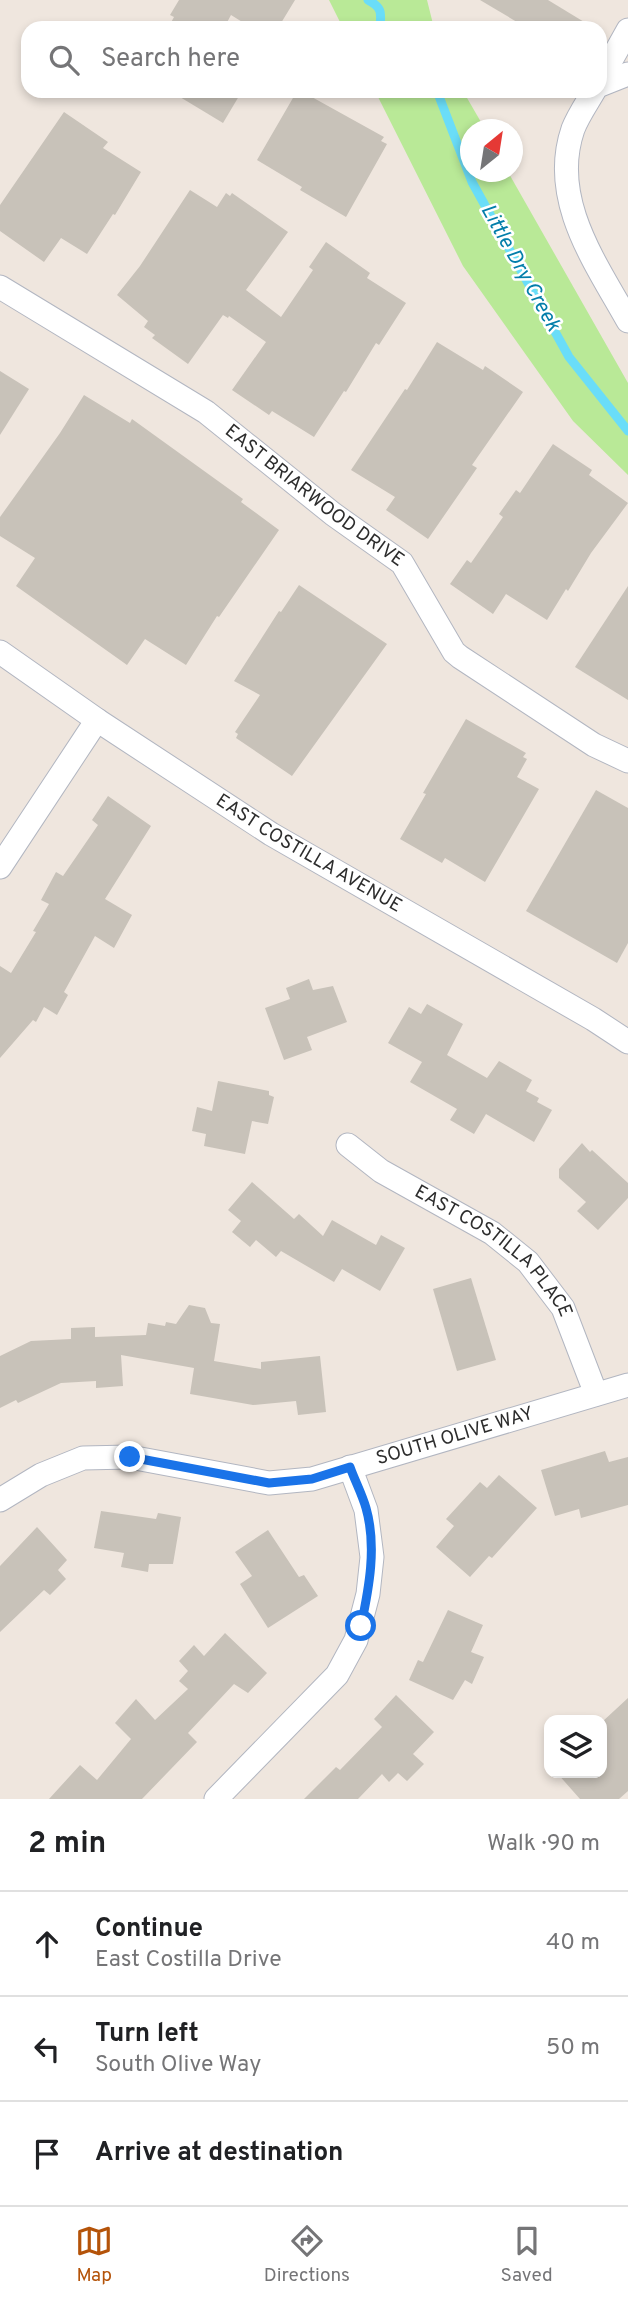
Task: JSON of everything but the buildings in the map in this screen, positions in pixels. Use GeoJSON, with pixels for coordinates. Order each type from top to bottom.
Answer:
{"type":"FeatureCollection","features":[{"type":"Feature","properties":{"kind":"street"},"geometry":{"type":"LineString","coordinates":[[607,69],[628,30]]}},
{"type":"Feature","properties":{"kind":"street"},"geometry":{"type":"LineString","coordinates":[[607,80],[628,75]]}},
{"type":"Feature","properties":{"kind":"street"},"geometry":{"type":"LineString","coordinates":[[590,98],[573,128],[565,168],[569,203],[583,240],[628,321]]}},
{"type":"Feature","properties":{"kind":"street","name":"EAST BRIARWOOD DRIVE"},"geometry":{"type":"LineString","coordinates":[[0,287],[206,412],[332,514],[402,563],[454,652],[460,657],[594,745],[628,761]]}},
{"type":"Feature","properties":{"kind":"street","name":"EAST COSTILLA AVENUE"},"geometry":{"type":"LineString","coordinates":[[0,652],[97,720],[274,836],[593,1018],[628,1042]]}},
{"type":"Feature","properties":{"kind":"street"},"geometry":{"type":"LineString","coordinates":[[0,867],[97,720]]}},
{"type":"Feature","properties":{"kind":"street","name":"EAST COSTILLA PLACE"},"geometry":{"type":"LineString","coordinates":[[348,1145],[381,1171],[492,1233],[528,1262],[562,1308],[596,1395]]}},
{"type":"Feature","properties":{"kind":"street","name":"SOUTH OLIVE WAY"},"geometry":{"type":"LineString","coordinates":[[0,1500],[41,1475],[83,1458],[130,1457],[269,1483],[312,1479],[628,1385]]}},
{"type":"Feature","properties":{"kind":"street"},"geometry":{"type":"LineString","coordinates":[[216,1799],[337,1675],[356,1640],[368,1594],[372,1557],[366,1510],[350,1467]]}},
{"type":"Feature","properties":{"kind":"green space"},"geometry":{"type":"Polygon","coordinates":[[[329,0],[427,0],[432,21],[340,21],[329,0]]]}},
{"type":"Feature","properties":{"kind":"green space"},"geometry":{"type":"Polygon","coordinates":[[[379,98],[467,98],[479,119],[460,119],[460,182],[514,182],[628,383],[628,475],[573,421],[463,266],[379,98]]]}},
{"type":"Feature","properties":{"kind":"waterway","name":"Little Dry Creek"},"geometry":{"type":"LineString","coordinates":[[368,0],[380,11],[381,21]]}},
{"type":"Feature","properties":{"kind":"waterway","name":"Little Dry Creek"},"geometry":{"type":"LineString","coordinates":[[440,98],[472,182],[569,357],[628,431]]}},
{"type":"Feature","properties":{"kind":"route"},"geometry":{"type":"LineString","coordinates":[[130,1457],[269,1483],[312,1479],[350,1467],[366,1510],[372,1557],[361,1626]]}}]}
